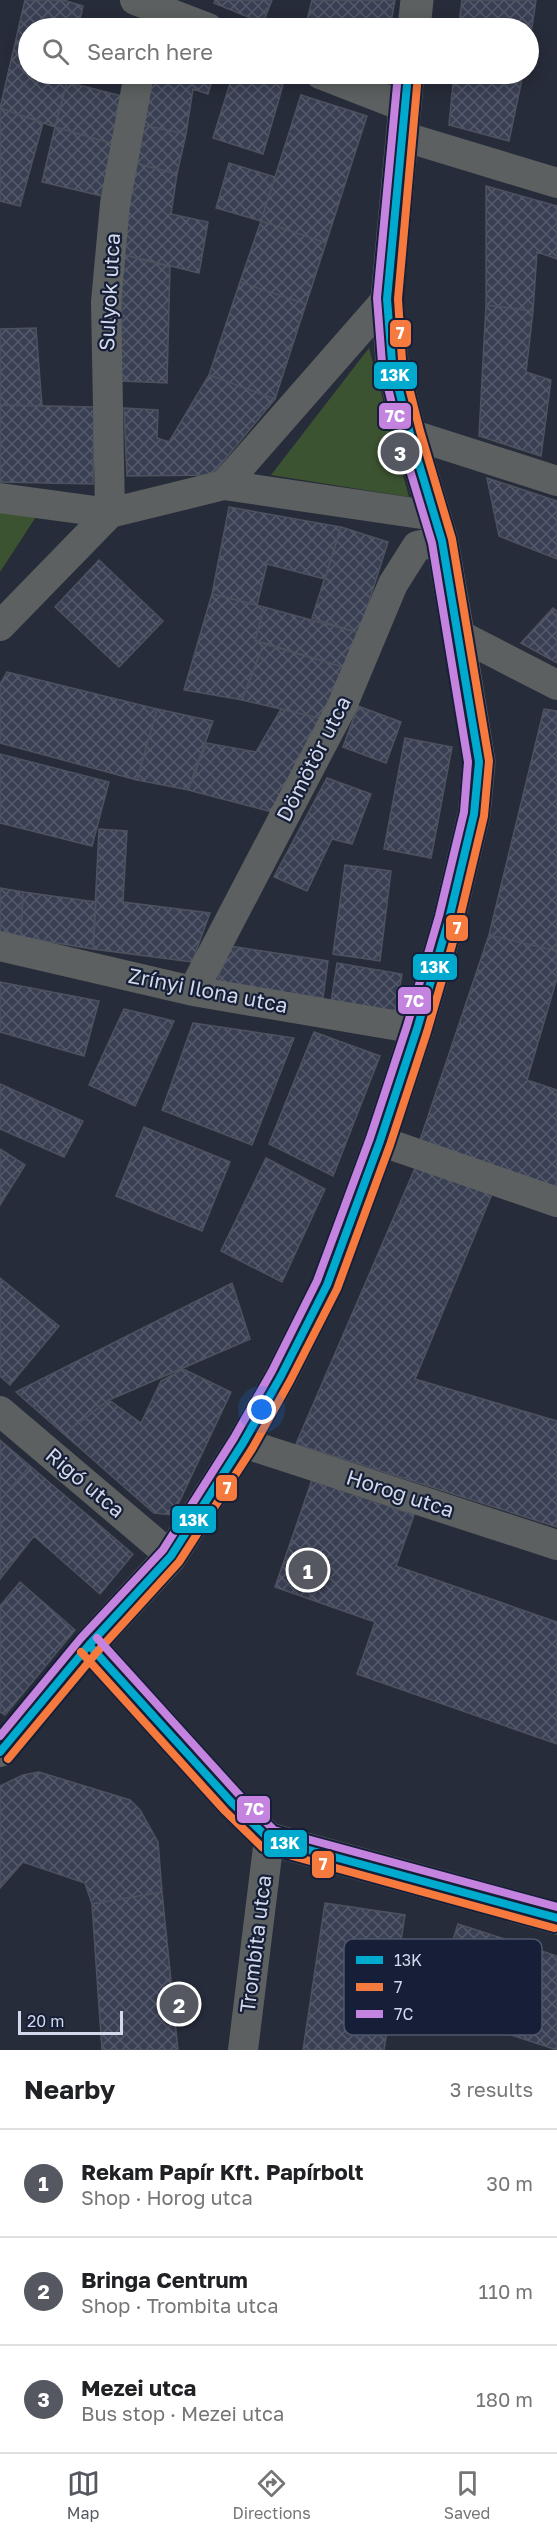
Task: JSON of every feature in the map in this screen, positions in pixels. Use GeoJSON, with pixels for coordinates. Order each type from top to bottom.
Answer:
{"type":"FeatureCollection","features":[{"type":"Feature","properties":{"kind":"street"},"geometry":{"type":"LineString","coordinates":[[415,18],[417,0]]}},
{"type":"Feature","properties":{"kind":"street"},"geometry":{"type":"LineString","coordinates":[[144,11],[170,18]]}},
{"type":"Feature","properties":{"kind":"street","name":"Sulyok utca"},"geometry":{"type":"LineString","coordinates":[[110,513],[106,302],[115,204],[137,84]]}},
{"type":"Feature","properties":{"kind":"street"},"geometry":{"type":"LineString","coordinates":[[337,84],[403,122],[557,183]]}},
{"type":"Feature","properties":{"kind":"street"},"geometry":{"type":"LineString","coordinates":[[0,1752],[89,1645],[171,1556],[243,1443],[281,1377],[327,1285],[380,1141],[417,1029],[449,919],[474,814],[479,762],[438,528],[410,434],[392,362],[387,299],[407,84]]}},
{"type":"Feature","properties":{"kind":"street"},"geometry":{"type":"LineString","coordinates":[[224,485],[387,299]]}},
{"type":"Feature","properties":{"kind":"street"},"geometry":{"type":"LineString","coordinates":[[410,434],[557,481]]}},
{"type":"Feature","properties":{"kind":"street"},"geometry":{"type":"LineString","coordinates":[[0,498],[110,513],[224,485],[438,528]]}},
{"type":"Feature","properties":{"kind":"street"},"geometry":{"type":"LineString","coordinates":[[0,626],[110,513]]}},
{"type":"Feature","properties":{"kind":"street","name":"Dömötör utca"},"geometry":{"type":"LineString","coordinates":[[193,991],[342,706],[393,584],[417,546],[438,528]]}},
{"type":"Feature","properties":{"kind":"street"},"geometry":{"type":"LineString","coordinates":[[458,634],[557,685]]}},
{"type":"Feature","properties":{"kind":"street","name":"Zrínyi Ilona utca"},"geometry":{"type":"LineString","coordinates":[[0,946],[193,991],[417,1029]]}},
{"type":"Feature","properties":{"kind":"street"},"geometry":{"type":"LineString","coordinates":[[380,1141],[557,1202]]}},
{"type":"Feature","properties":{"kind":"street","name":"Rigó utca"},"geometry":{"type":"LineString","coordinates":[[0,1411],[171,1556]]}},
{"type":"Feature","properties":{"kind":"street","name":"Horog utca"},"geometry":{"type":"LineString","coordinates":[[243,1443],[557,1545]]}},
{"type":"Feature","properties":{"kind":"street"},"geometry":{"type":"LineString","coordinates":[[89,1645],[233,1804],[269,1839],[557,1918]]}},
{"type":"Feature","properties":{"kind":"street","name":"Trombita utca"},"geometry":{"type":"LineString","coordinates":[[243,2050],[269,1839]]}},
{"type":"Feature","properties":{"kind":"green space"},"geometry":{"type":"Polygon","coordinates":[[[369,348],[409,497],[271,475],[369,348]]]}},
{"type":"Feature","properties":{"kind":"green space"},"geometry":{"type":"Polygon","coordinates":[[[41,509],[0,572],[0,510],[41,509]]]}},
{"type":"Feature","properties":{"kind":"building"},"geometry":{"type":"Polygon","coordinates":[[[25,0],[63,0],[83,6],[80,18],[21,18],[25,0]]]}},
{"type":"Feature","properties":{"kind":"building"},"geometry":{"type":"Polygon","coordinates":[[[215,0],[272,0],[265,18],[251,18],[214,3],[215,0]]]}},
{"type":"Feature","properties":{"kind":"building"},"geometry":{"type":"Polygon","coordinates":[[[312,0],[395,0],[392,18],[308,18],[312,0]]]}},
{"type":"Feature","properties":{"kind":"building"},"geometry":{"type":"Polygon","coordinates":[[[462,0],[536,0],[533,18],[460,18],[462,0]]]}},
{"type":"Feature","properties":{"kind":"building"},"geometry":{"type":"Polygon","coordinates":[[[18,30],[18,84],[66,84],[55,127],[0,108],[18,30]]]}},
{"type":"Feature","properties":{"kind":"building"},"geometry":{"type":"Polygon","coordinates":[[[66,84],[122,96],[114,144],[55,127],[66,84]]]}},
{"type":"Feature","properties":{"kind":"building"},"geometry":{"type":"Polygon","coordinates":[[[150,84],[211,84],[208,94],[193,89],[186,134],[142,125],[150,84]]]}},
{"type":"Feature","properties":{"kind":"building"},"geometry":{"type":"Polygon","coordinates":[[[230,84],[283,85],[263,154],[213,138],[230,84]]]}},
{"type":"Feature","properties":{"kind":"building"},"geometry":{"type":"Polygon","coordinates":[[[453,84],[521,84],[509,141],[449,125],[453,84]]]}},
{"type":"Feature","properties":{"kind":"building"},"geometry":{"type":"Polygon","coordinates":[[[301,95],[367,116],[326,243],[261,221],[301,95]]]}},
{"type":"Feature","properties":{"kind":"building"},"geometry":{"type":"Polygon","coordinates":[[[0,108],[43,123],[20,206],[0,201],[0,108]]]}},
{"type":"Feature","properties":{"kind":"building"},"geometry":{"type":"Polygon","coordinates":[[[142,125],[186,134],[177,174],[135,163],[142,125]]]}},
{"type":"Feature","properties":{"kind":"building"},"geometry":{"type":"Polygon","coordinates":[[[55,127],[114,144],[102,196],[42,182],[55,127]]]}},
{"type":"Feature","properties":{"kind":"building"},"geometry":{"type":"Polygon","coordinates":[[[135,163],[177,174],[171,214],[208,222],[199,273],[122,254],[135,163]]]}},
{"type":"Feature","properties":{"kind":"building"},"geometry":{"type":"Polygon","coordinates":[[[229,163],[275,177],[261,221],[216,208],[229,163]]]}},
{"type":"Feature","properties":{"kind":"building"},"geometry":{"type":"Polygon","coordinates":[[[486,186],[557,206],[557,259],[537,252],[533,311],[486,305],[486,186]]]}},
{"type":"Feature","properties":{"kind":"building"},"geometry":{"type":"Polygon","coordinates":[[[261,221],[326,243],[306,304],[240,282],[261,221]]]}},
{"type":"Feature","properties":{"kind":"building"},"geometry":{"type":"Polygon","coordinates":[[[122,254],[170,267],[167,383],[121,381],[122,254]]]}},
{"type":"Feature","properties":{"kind":"building"},"geometry":{"type":"Polygon","coordinates":[[[240,282],[306,304],[275,399],[209,375],[240,282]]]}},
{"type":"Feature","properties":{"kind":"building"},"geometry":{"type":"Polygon","coordinates":[[[486,305],[533,311],[526,372],[551,380],[541,456],[479,436],[486,305]]]}},
{"type":"Feature","properties":{"kind":"building"},"geometry":{"type":"Polygon","coordinates":[[[36,328],[42,406],[0,405],[0,329],[36,328]]]}},
{"type":"Feature","properties":{"kind":"building"},"geometry":{"type":"Polygon","coordinates":[[[209,375],[275,399],[212,475],[127,476],[124,408],[158,410],[157,438],[169,442],[209,375]]]}},
{"type":"Feature","properties":{"kind":"building"},"geometry":{"type":"Polygon","coordinates":[[[0,405],[94,407],[93,484],[0,482],[0,405]]]}},
{"type":"Feature","properties":{"kind":"building"},"geometry":{"type":"Polygon","coordinates":[[[487,478],[557,501],[557,559],[499,536],[487,478]]]}},
{"type":"Feature","properties":{"kind":"building"},"geometry":{"type":"Polygon","coordinates":[[[229,507],[341,527],[325,579],[267,564],[257,605],[212,594],[229,507]]]}},
{"type":"Feature","properties":{"kind":"building"},"geometry":{"type":"Polygon","coordinates":[[[341,527],[388,542],[359,633],[312,618],[341,527]]]}},
{"type":"Feature","properties":{"kind":"building"},"geometry":{"type":"Polygon","coordinates":[[[99,560],[163,621],[119,667],[55,607],[99,560]]]}},
{"type":"Feature","properties":{"kind":"building"},"geometry":{"type":"Polygon","coordinates":[[[212,594],[264,607],[255,641],[264,643],[242,700],[184,690],[212,594]]]}},
{"type":"Feature","properties":{"kind":"building"},"geometry":{"type":"Polygon","coordinates":[[[264,607],[359,633],[346,668],[255,641],[264,607]]]}},
{"type":"Feature","properties":{"kind":"building"},"geometry":{"type":"Polygon","coordinates":[[[553,608],[557,611],[557,663],[521,643],[553,608]]]}},
{"type":"Feature","properties":{"kind":"building"},"geometry":{"type":"Polygon","coordinates":[[[264,643],[346,668],[323,719],[242,700],[264,643]]]}},
{"type":"Feature","properties":{"kind":"building"},"geometry":{"type":"Polygon","coordinates":[[[7,672],[157,709],[137,780],[0,743],[0,684],[7,672]]]}},
{"type":"Feature","properties":{"kind":"building"},"geometry":{"type":"Polygon","coordinates":[[[358,706],[401,722],[386,763],[343,747],[358,706]]]}},
{"type":"Feature","properties":{"kind":"building"},"geometry":{"type":"Polygon","coordinates":[[[157,709],[213,721],[188,790],[137,780],[157,709]]]}},
{"type":"Feature","properties":{"kind":"building"},"geometry":{"type":"Polygon","coordinates":[[[281,709],[323,719],[272,812],[188,790],[207,743],[256,752],[281,709]]]}},
{"type":"Feature","properties":{"kind":"building"},"geometry":{"type":"Polygon","coordinates":[[[544,709],[557,711],[557,951],[489,935],[544,709]]]}},
{"type":"Feature","properties":{"kind":"building"},"geometry":{"type":"Polygon","coordinates":[[[405,738],[452,747],[431,858],[384,849],[405,738]]]}},
{"type":"Feature","properties":{"kind":"building"},"geometry":{"type":"Polygon","coordinates":[[[0,754],[109,782],[92,846],[0,823],[0,754]]]}},
{"type":"Feature","properties":{"kind":"building"},"geometry":{"type":"Polygon","coordinates":[[[327,778],[371,794],[352,844],[332,839],[307,891],[274,877],[327,778]]]}},
{"type":"Feature","properties":{"kind":"building"},"geometry":{"type":"Polygon","coordinates":[[[99,829],[127,831],[123,902],[210,913],[192,962],[93,949],[99,829]]]}},
{"type":"Feature","properties":{"kind":"building"},"geometry":{"type":"Polygon","coordinates":[[[345,865],[391,871],[380,961],[333,954],[345,865]]]}},
{"type":"Feature","properties":{"kind":"building"},"geometry":{"type":"Polygon","coordinates":[[[0,888],[23,892],[21,937],[0,932],[0,888]]]}},
{"type":"Feature","properties":{"kind":"building"},"geometry":{"type":"Polygon","coordinates":[[[23,892],[96,902],[93,949],[21,937],[23,892]]]}},
{"type":"Feature","properties":{"kind":"building"},"geometry":{"type":"Polygon","coordinates":[[[489,935],[557,951],[557,978],[527,1080],[557,1090],[557,1187],[419,1143],[489,935]]]}},
{"type":"Feature","properties":{"kind":"building"},"geometry":{"type":"Polygon","coordinates":[[[230,946],[328,961],[323,998],[216,983],[230,946]]]}},
{"type":"Feature","properties":{"kind":"building"},"geometry":{"type":"Polygon","coordinates":[[[337,963],[402,974],[395,1012],[331,1002],[337,963]]]}},
{"type":"Feature","properties":{"kind":"building"},"geometry":{"type":"Polygon","coordinates":[[[0,982],[99,1001],[84,1056],[0,1032],[0,982]]]}},
{"type":"Feature","properties":{"kind":"building"},"geometry":{"type":"Polygon","coordinates":[[[124,1009],[174,1021],[135,1106],[89,1085],[124,1009]]]}},
{"type":"Feature","properties":{"kind":"building"},"geometry":{"type":"Polygon","coordinates":[[[193,1023],[294,1038],[252,1145],[162,1110],[193,1023]]]}},
{"type":"Feature","properties":{"kind":"building"},"geometry":{"type":"Polygon","coordinates":[[[314,1032],[380,1056],[333,1176],[269,1144],[314,1032]]]}},
{"type":"Feature","properties":{"kind":"building"},"geometry":{"type":"Polygon","coordinates":[[[0,1084],[83,1121],[64,1157],[0,1129],[0,1084]]]}},
{"type":"Feature","properties":{"kind":"building"},"geometry":{"type":"Polygon","coordinates":[[[144,1127],[230,1162],[202,1231],[116,1196],[144,1127]]]}},
{"type":"Feature","properties":{"kind":"building"},"geometry":{"type":"Polygon","coordinates":[[[0,1149],[25,1165],[0,1205],[0,1149]]]}},
{"type":"Feature","properties":{"kind":"building"},"geometry":{"type":"Polygon","coordinates":[[[266,1158],[325,1189],[282,1282],[221,1251],[266,1158]]]}},
{"type":"Feature","properties":{"kind":"building"},"geometry":{"type":"Polygon","coordinates":[[[416,1166],[494,1189],[415,1379],[557,1421],[557,1527],[296,1444],[416,1166]]]}},
{"type":"Feature","properties":{"kind":"building"},"geometry":{"type":"Polygon","coordinates":[[[0,1278],[59,1326],[10,1385],[0,1376],[0,1278]]]}},
{"type":"Feature","properties":{"kind":"building"},"geometry":{"type":"Polygon","coordinates":[[[232,1283],[250,1339],[109,1400],[64,1434],[16,1392],[232,1283]]]}},
{"type":"Feature","properties":{"kind":"building"},"geometry":{"type":"Polygon","coordinates":[[[183,1369],[231,1392],[173,1515],[154,1513],[64,1434],[109,1400],[141,1423],[161,1381],[183,1369]]]}},
{"type":"Feature","properties":{"kind":"building"},"geometry":{"type":"Polygon","coordinates":[[[0,1440],[30,1466],[0,1500],[0,1440]]]}},
{"type":"Feature","properties":{"kind":"building"},"geometry":{"type":"Polygon","coordinates":[[[30,1466],[133,1554],[100,1594],[34,1536],[0,1579],[0,1500],[30,1466]]]}},
{"type":"Feature","properties":{"kind":"building"},"geometry":{"type":"Polygon","coordinates":[[[312,1480],[414,1515],[396,1566],[557,1622],[557,1744],[357,1674],[375,1622],[275,1587],[312,1480]]]}},
{"type":"Feature","properties":{"kind":"building"},"geometry":{"type":"Polygon","coordinates":[[[20,1582],[75,1630],[5,1715],[0,1712],[0,1606],[20,1582]]]}},
{"type":"Feature","properties":{"kind":"building"},"geometry":{"type":"Polygon","coordinates":[[[39,1772],[130,1800],[140,1810],[158,1842],[162,1892],[92,1904],[85,1883],[23,1862],[0,1888],[0,1786],[23,1775],[39,1772]]]}},
{"type":"Feature","properties":{"kind":"building"},"geometry":{"type":"Polygon","coordinates":[[[162,1892],[178,2050],[102,2050],[92,1904],[162,1892]]]}},
{"type":"Feature","properties":{"kind":"building"},"geometry":{"type":"Polygon","coordinates":[[[325,1903],[405,1915],[401,1939],[344,1939],[344,2035],[386,2035],[384,2050],[303,2050],[325,1903]]]}},
{"type":"Feature","properties":{"kind":"building"},"geometry":{"type":"Polygon","coordinates":[[[458,1924],[504,1939],[453,1939],[458,1924]]]}},
{"type":"Feature","properties":{"kind":"building"},"geometry":{"type":"Polygon","coordinates":[[[542,1951],[557,1956],[557,2050],[511,2035],[542,2035],[542,1951]]]}},
{"type":"Feature","properties":{"kind":"transit line","name":"7C"},"geometry":{"type":"LineString","coordinates":[[0,1736],[81,1638],[163,1550],[234,1438],[272,1371],[317,1281],[370,1138],[407,1026],[439,916],[464,812],[468,762],[432,543],[400,437],[382,363],[377,298],[397,84]]}},
{"type":"Feature","properties":{"kind":"transit line","name":"13K"},"geometry":{"type":"LineString","coordinates":[[0,1752],[89,1645],[171,1556],[243,1443],[281,1376],[327,1285],[380,1141],[417,1029],[449,919],[474,814],[479,762],[442,541],[410,434],[392,362],[387,299],[407,84]]}},
{"type":"Feature","properties":{"kind":"transit line","name":"7"},"geometry":{"type":"LineString","coordinates":[[8,1759],[97,1652],[179,1562],[252,1449],[290,1381],[337,1289],[390,1145],[427,1032],[459,921],[484,816],[489,761],[452,539],[402,360],[398,299],[417,84]]}},
{"type":"Feature","properties":{"kind":"transit line","name":"7C"},"geometry":{"type":"LineString","coordinates":[[97,1638],[241,1797],[274,1830],[557,1907]]}},
{"type":"Feature","properties":{"kind":"transit line","name":"13K"},"geometry":{"type":"LineString","coordinates":[[89,1645],[233,1804],[269,1839],[557,1918]]}},
{"type":"Feature","properties":{"kind":"transit line","name":"7"},"geometry":{"type":"LineString","coordinates":[[81,1652],[225,1811],[263,1848],[554,1928]]}},
{"type":"Feature","properties":{"kind":"place","name":"Mezei utca"},"geometry":{"type":"Point","coordinates":[400,452]}},
{"type":"Feature","properties":{"kind":"place","name":"Rekam Papír Kft. Papírbolt"},"geometry":{"type":"Point","coordinates":[308,1570]}},
{"type":"Feature","properties":{"kind":"place","name":"Bringa Centrum"},"geometry":{"type":"Point","coordinates":[179,2004]}}]}
